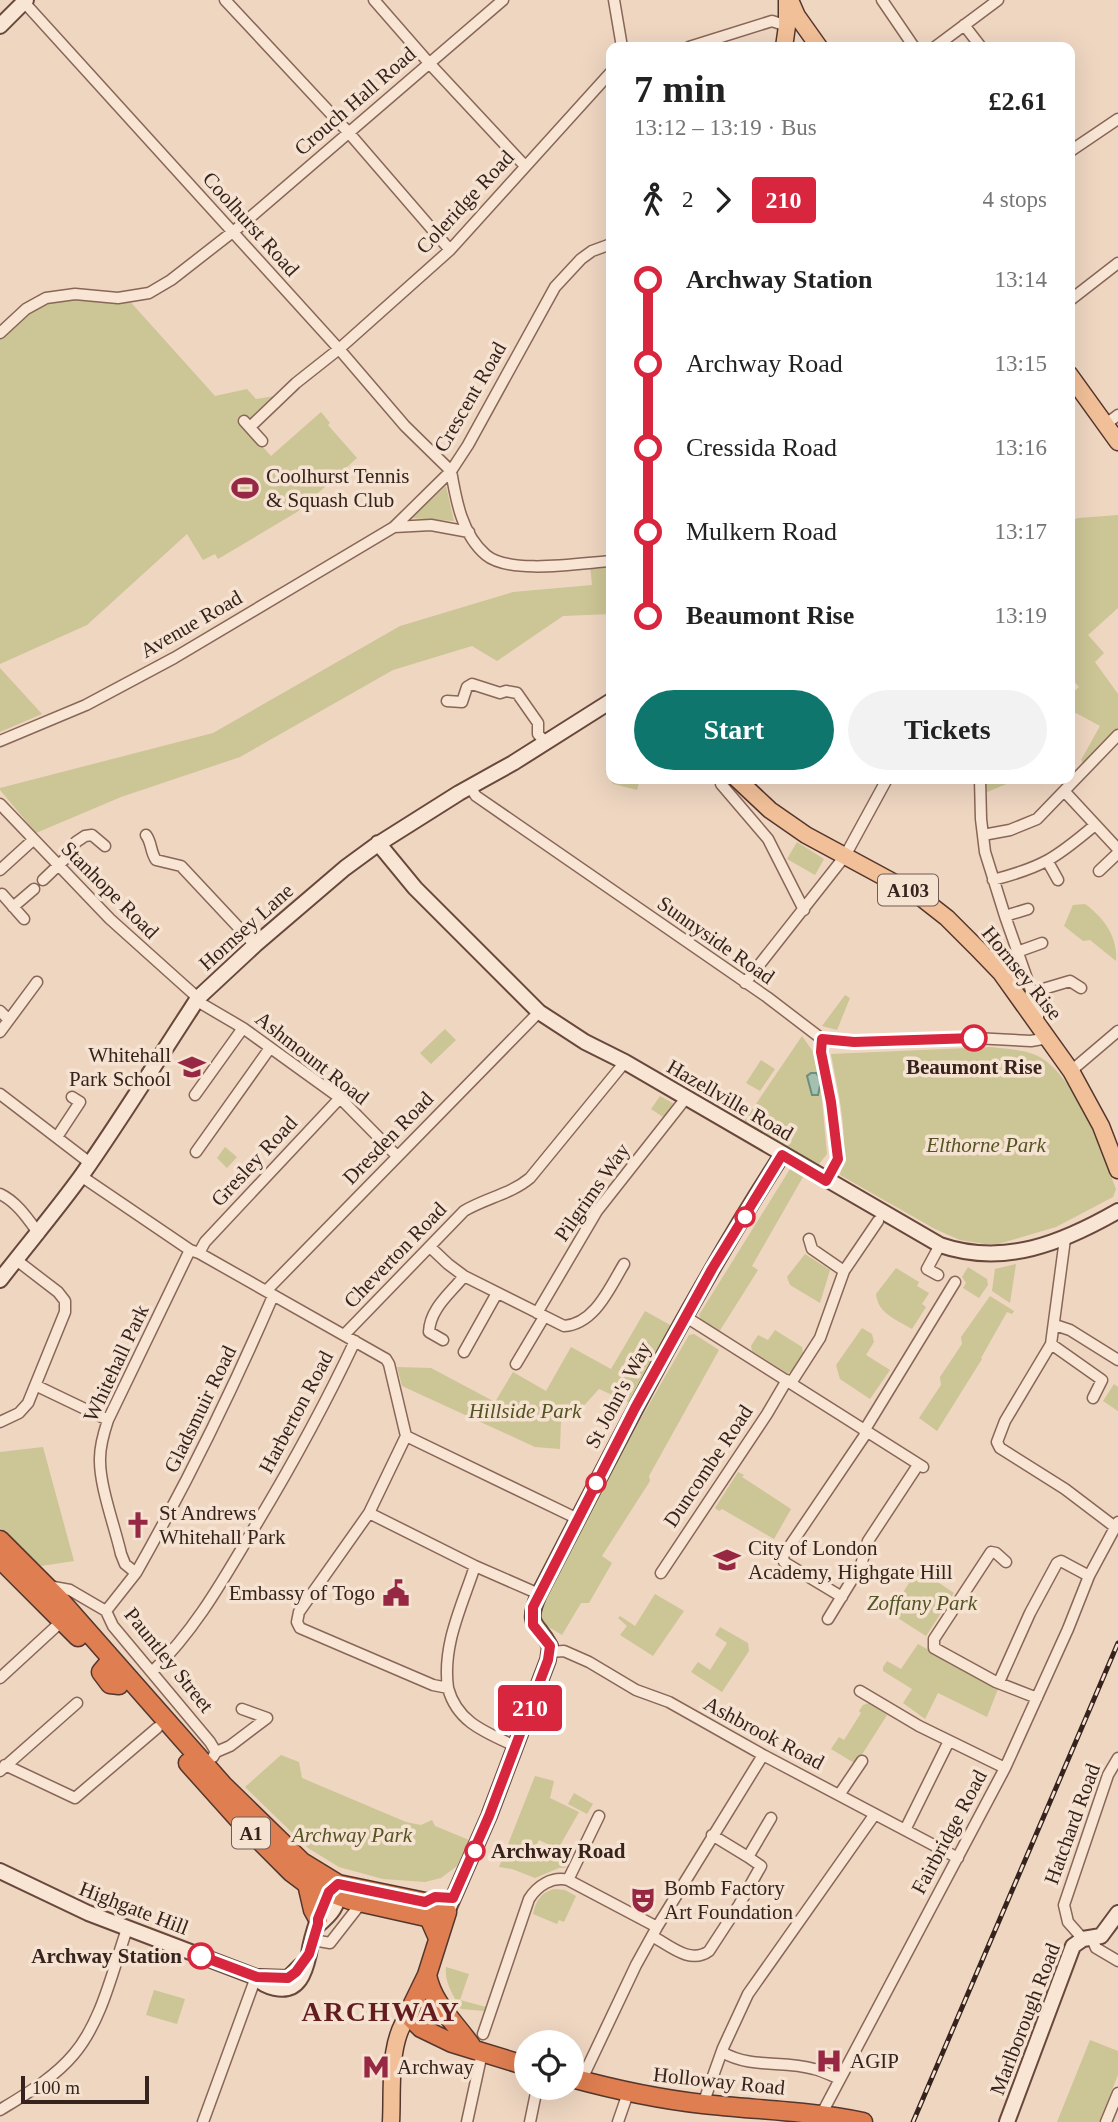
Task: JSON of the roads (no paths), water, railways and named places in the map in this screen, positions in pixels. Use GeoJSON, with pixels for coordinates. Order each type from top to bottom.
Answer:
{"type":"FeatureCollection","features":[{"type":"Feature","properties":{"kind":"highway","name":"A1"},"geometry":{"type":"LineString","coordinates":[[0,1540],[47,1586],[108,1663]]}},
{"type":"Feature","properties":{"kind":"highway","name":"A1"},"geometry":{"type":"LineString","coordinates":[[0,1559],[210,1758],[280,1843],[287,1846],[335,1891],[363,1902],[426,1917],[438,1938]]}},
{"type":"Feature","properties":{"kind":"highway","name":"A1"},"geometry":{"type":"LineString","coordinates":[[108,1663],[101,1672],[110,1684],[119,1685],[150,1734],[291,1872],[307,1884],[335,1891],[450,1905]]}},
{"type":"Feature","properties":{"kind":"highway"},"geometry":{"type":"LineString","coordinates":[[307,1884],[318,1922]]}},
{"type":"Feature","properties":{"kind":"highway"},"geometry":{"type":"LineString","coordinates":[[450,1905],[427,1975],[410,2014],[421,2028],[452,2043],[479,2044]]}},
{"type":"Feature","properties":{"kind":"highway"},"geometry":{"type":"LineString","coordinates":[[427,1975],[437,2002],[479,2044],[514,2060]]}},
{"type":"Feature","properties":{"kind":"highway","name":"Holloway Road"},"geometry":{"type":"LineString","coordinates":[[584,2082],[628,2093],[773,2116],[821,2115],[863,2122]]}},
{"type":"Feature","properties":{"kind":"main road"},"geometry":{"type":"LineString","coordinates":[[785,42],[788,0]]}},
{"type":"Feature","properties":{"kind":"main road"},"geometry":{"type":"LineString","coordinates":[[788,0],[815,42]]}},
{"type":"Feature","properties":{"kind":"main road"},"geometry":{"type":"LineString","coordinates":[[787,26],[812,42]]}},
{"type":"Feature","properties":{"kind":"main road"},"geometry":{"type":"LineString","coordinates":[[1075,380],[1112,420],[1118,442]]}},
{"type":"Feature","properties":{"kind":"main road","name":"Hornsey Rise"},"geometry":{"type":"LineString","coordinates":[[742,784],[770,810],[806,835],[897,883],[947,918],[1001,973],[1041,1025],[1071,1071],[1101,1126],[1118,1170]]}},
{"type":"Feature","properties":{"kind":"main road"},"geometry":{"type":"LineString","coordinates":[[391,2122],[397,2043],[403,2024],[410,2014]]}},
{"type":"Feature","properties":{"kind":"street"},"geometry":{"type":"LineString","coordinates":[[225,0],[349,133],[450,250]]}},
{"type":"Feature","properties":{"kind":"street"},"geometry":{"type":"LineString","coordinates":[[374,0],[429,64],[524,166]]}},
{"type":"Feature","properties":{"kind":"street","name":"Crouch Hall Road"},"geometry":{"type":"LineString","coordinates":[[0,333],[26,309],[46,298],[75,294],[118,298],[149,293],[171,280],[349,133],[503,0]]}},
{"type":"Feature","properties":{"kind":"street"},"geometry":{"type":"LineString","coordinates":[[614,0],[621,42]]}},
{"type":"Feature","properties":{"kind":"street"},"geometry":{"type":"LineString","coordinates":[[881,0],[910,42]]}},
{"type":"Feature","properties":{"kind":"street"},"geometry":{"type":"LineString","coordinates":[[942,42],[998,0]]}},
{"type":"Feature","properties":{"kind":"street"},"geometry":{"type":"LineString","coordinates":[[0,26],[24,1]]}},
{"type":"Feature","properties":{"kind":"street","name":"Coolhurst Road"},"geometry":{"type":"LineString","coordinates":[[24,1],[339,349],[405,426],[450,471]]}},
{"type":"Feature","properties":{"kind":"street"},"geometry":{"type":"LineString","coordinates":[[706,42],[772,21],[787,26]]}},
{"type":"Feature","properties":{"kind":"street"},"geometry":{"type":"LineString","coordinates":[[964,25],[977,42]]}},
{"type":"Feature","properties":{"kind":"street","name":"Coleridge Road"},"geometry":{"type":"LineString","coordinates":[[262,441],[247,424],[339,349],[450,250],[606,77]]}},
{"type":"Feature","properties":{"kind":"street"},"geometry":{"type":"LineString","coordinates":[[1075,148],[1118,119]]}},
{"type":"Feature","properties":{"kind":"street","name":"Crescent Road"},"geometry":{"type":"LineString","coordinates":[[606,246],[581,259],[555,287],[468,445],[450,471],[457,505],[468,532],[488,557],[510,564],[606,561]]}},
{"type":"Feature","properties":{"kind":"street"},"geometry":{"type":"LineString","coordinates":[[1075,297],[1118,263]]}},
{"type":"Feature","properties":{"kind":"street","name":"Avenue Road"},"geometry":{"type":"LineString","coordinates":[[0,741],[106,695],[394,527],[450,471]]}},
{"type":"Feature","properties":{"kind":"street","name":"Avenue Road"},"geometry":{"type":"LineString","coordinates":[[394,527],[431,525],[468,532]]}},
{"type":"Feature","properties":{"kind":"street"},"geometry":{"type":"LineString","coordinates":[[447,701],[462,702],[467,687],[472,684],[517,694],[538,723],[538,734],[545,742]]}},
{"type":"Feature","properties":{"kind":"street","name":"Hornsey Lane"},"geometry":{"type":"LineString","coordinates":[[0,1280],[81,1176],[198,999],[255,945],[345,868],[379,844],[606,704]]}},
{"type":"Feature","properties":{"kind":"street"},"geometry":{"type":"LineString","coordinates":[[1075,781],[1118,735]]}},
{"type":"Feature","properties":{"kind":"street"},"geometry":{"type":"LineString","coordinates":[[721,784],[768,839],[804,910]]}},
{"type":"Feature","properties":{"kind":"street"},"geometry":{"type":"LineString","coordinates":[[745,983],[845,856],[884,784]]}},
{"type":"Feature","properties":{"kind":"street"},"geometry":{"type":"LineString","coordinates":[[826,1181],[838,1159],[821,1052],[822,1039],[854,1042],[974,1038],[1031,1041],[1041,1025],[1004,916],[980,833],[980,784]]}},
{"type":"Feature","properties":{"kind":"street"},"geometry":{"type":"LineString","coordinates":[[980,833],[1010,830],[1030,823],[1046,812],[1072,784]]}},
{"type":"Feature","properties":{"kind":"street","name":"Sunnyside Road"},"geometry":{"type":"LineString","coordinates":[[470,787],[476,796],[822,1039]]}},
{"type":"Feature","properties":{"kind":"street"},"geometry":{"type":"LineString","coordinates":[[1065,792],[1118,851],[1099,871]]}},
{"type":"Feature","properties":{"kind":"street","name":"Stanhope Road"},"geometry":{"type":"LineString","coordinates":[[0,804],[143,950],[198,999]]}},
{"type":"Feature","properties":{"kind":"street"},"geometry":{"type":"LineString","coordinates":[[993,880],[1048,862],[1095,825]]}},
{"type":"Feature","properties":{"kind":"street"},"geometry":{"type":"LineString","coordinates":[[43,880],[67,857],[76,842],[85,836],[92,835],[105,846]]}},
{"type":"Feature","properties":{"kind":"street"},"geometry":{"type":"LineString","coordinates":[[146,835],[151,841],[150,852],[156,860],[181,866],[255,945]]}},
{"type":"Feature","properties":{"kind":"street"},"geometry":{"type":"LineString","coordinates":[[0,870],[33,840]]}},
{"type":"Feature","properties":{"kind":"street","name":"Hazellville Road"},"geometry":{"type":"LineString","coordinates":[[379,844],[415,888],[539,1012],[585,1042],[625,1062],[940,1245],[963,1253],[1006,1254],[1065,1239],[1118,1211]]}},
{"type":"Feature","properties":{"kind":"street"},"geometry":{"type":"LineString","coordinates":[[1048,862],[1058,880]]}},
{"type":"Feature","properties":{"kind":"street"},"geometry":{"type":"LineString","coordinates":[[13,907],[34,889]]}},
{"type":"Feature","properties":{"kind":"street"},"geometry":{"type":"LineString","coordinates":[[2,894],[24,919]]}},
{"type":"Feature","properties":{"kind":"street"},"geometry":{"type":"LineString","coordinates":[[1004,916],[1028,909]]}},
{"type":"Feature","properties":{"kind":"street"},"geometry":{"type":"LineString","coordinates":[[1017,952],[1042,943]]}},
{"type":"Feature","properties":{"kind":"street"},"geometry":{"type":"LineString","coordinates":[[1032,992],[1070,981],[1081,988]]}},
{"type":"Feature","properties":{"kind":"street"},"geometry":{"type":"LineString","coordinates":[[0,1032],[37,982]]}},
{"type":"Feature","properties":{"kind":"street","name":"Ashmount Road"},"geometry":{"type":"LineString","coordinates":[[198,999],[340,1098],[397,1156]]}},
{"type":"Feature","properties":{"kind":"street"},"geometry":{"type":"LineString","coordinates":[[0,1011],[9,1020]]}},
{"type":"Feature","properties":{"kind":"street","name":"Dresden Road"},"geometry":{"type":"LineString","coordinates":[[270,1293],[397,1156],[539,1012]]}},
{"type":"Feature","properties":{"kind":"street"},"geometry":{"type":"LineString","coordinates":[[195,1095],[243,1028]]}},
{"type":"Feature","properties":{"kind":"street"},"geometry":{"type":"LineString","coordinates":[[1071,1071],[1118,1031]]}},
{"type":"Feature","properties":{"kind":"street"},"geometry":{"type":"LineString","coordinates":[[196,1152],[270,1048]]}},
{"type":"Feature","properties":{"kind":"street","name":"Cheverton Road"},"geometry":{"type":"LineString","coordinates":[[344,1335],[464,1211],[481,1201],[517,1188],[530,1178],[625,1062]]}},
{"type":"Feature","properties":{"kind":"street"},"geometry":{"type":"LineString","coordinates":[[0,1094],[90,1163]]}},
{"type":"Feature","properties":{"kind":"street"},"geometry":{"type":"LineString","coordinates":[[57,1137],[80,1102],[72,1097]]}},
{"type":"Feature","properties":{"kind":"street","name":"Gresley Road"},"geometry":{"type":"LineString","coordinates":[[194,1251],[340,1098]]}},
{"type":"Feature","properties":{"kind":"street","name":"Pilgrims Way"},"geometry":{"type":"LineString","coordinates":[[516,1364],[597,1211],[686,1098]]}},
{"type":"Feature","properties":{"kind":"street","name":"St John's Way"},"geometry":{"type":"LineString","coordinates":[[550,1652],[547,1640],[533,1625],[532,1613],[539,1594],[635,1408],[712,1269],[782,1155]]}},
{"type":"Feature","properties":{"kind":"street"},"geometry":{"type":"LineString","coordinates":[[81,1176],[194,1251],[386,1359],[406,1436],[369,1513],[299,1612],[296,1622],[300,1628],[433,1685],[448,1688]]}},
{"type":"Feature","properties":{"kind":"street"},"geometry":{"type":"LineString","coordinates":[[0,1194],[19,1209],[38,1234]]}},
{"type":"Feature","properties":{"kind":"street","name":"Duncombe Road"},"geometry":{"type":"LineString","coordinates":[[661,1573],[820,1338],[844,1271],[878,1221]]}},
{"type":"Feature","properties":{"kind":"street"},"geometry":{"type":"LineString","coordinates":[[809,1238],[812,1249],[844,1271]]}},
{"type":"Feature","properties":{"kind":"street"},"geometry":{"type":"LineString","coordinates":[[1065,1239],[1051,1344],[997,1442],[1000,1448],[1116,1524]]}},
{"type":"Feature","properties":{"kind":"street"},"geometry":{"type":"LineString","coordinates":[[938,1275],[927,1269],[940,1245]]}},
{"type":"Feature","properties":{"kind":"street"},"geometry":{"type":"LineString","coordinates":[[430,1247],[464,1276],[564,1326],[583,1321],[602,1300],[624,1264]]}},
{"type":"Feature","properties":{"kind":"street","name":"Whitehall Park"},"geometry":{"type":"LineString","coordinates":[[136,1573],[125,1564],[121,1554],[99,1458],[108,1420],[194,1251]]}},
{"type":"Feature","properties":{"kind":"street"},"geometry":{"type":"LineString","coordinates":[[0,1422],[19,1413],[28,1403],[65,1312],[65,1301],[58,1292],[15,1259]]}},
{"type":"Feature","properties":{"kind":"street"},"geometry":{"type":"LineString","coordinates":[[443,1340],[429,1332],[429,1325],[445,1296],[464,1276]]}},
{"type":"Feature","properties":{"kind":"street"},"geometry":{"type":"LineString","coordinates":[[842,1597],[784,1562],[783,1556],[866,1432],[955,1282]]}},
{"type":"Feature","properties":{"kind":"street","name":"Gladsmuir Road"},"geometry":{"type":"LineString","coordinates":[[136,1573],[196,1464],[232,1391],[270,1293]]}},
{"type":"Feature","properties":{"kind":"street"},"geometry":{"type":"LineString","coordinates":[[464,1352],[498,1293]]}},
{"type":"Feature","properties":{"kind":"street"},"geometry":{"type":"LineString","coordinates":[[686,1317],[920,1466],[869,1541],[861,1565],[828,1619]]}},
{"type":"Feature","properties":{"kind":"street"},"geometry":{"type":"LineString","coordinates":[[1055,1325],[1070,1330],[1118,1360]]}},
{"type":"Feature","properties":{"kind":"street","name":"Harberton Road"},"geometry":{"type":"LineString","coordinates":[[152,1672],[179,1646],[204,1611],[291,1466],[355,1341]]}},
{"type":"Feature","properties":{"kind":"street"},"geometry":{"type":"LineString","coordinates":[[1051,1344],[1102,1380],[1093,1398]]}},
{"type":"Feature","properties":{"kind":"street"},"geometry":{"type":"LineString","coordinates":[[37,1386],[108,1420]]}},
{"type":"Feature","properties":{"kind":"street"},"geometry":{"type":"LineString","coordinates":[[406,1436],[578,1519]]}},
{"type":"Feature","properties":{"kind":"street"},"geometry":{"type":"LineString","coordinates":[[369,1513],[475,1566],[539,1594]]}},
{"type":"Feature","properties":{"kind":"street","name":"Fairbridge Road"},"geometry":{"type":"LineString","coordinates":[[821,2115],[1005,1768],[1089,1576],[1116,1524]]}},
{"type":"Feature","properties":{"kind":"street"},"geometry":{"type":"LineString","coordinates":[[1006,1562],[991,1552],[934,1639],[934,1648],[962,1665],[1037,1698]]}},
{"type":"Feature","properties":{"kind":"street"},"geometry":{"type":"LineString","coordinates":[[999,1682],[1030,1613],[1057,1563],[1061,1561],[1089,1576]]}},
{"type":"Feature","properties":{"kind":"street"},"geometry":{"type":"LineString","coordinates":[[475,1566],[449,1643],[446,1674],[448,1688],[452,1702],[460,1714],[515,1746]]}},
{"type":"Feature","properties":{"kind":"street"},"geometry":{"type":"LineString","coordinates":[[106,1611],[136,1573]]}},
{"type":"Feature","properties":{"kind":"street","name":"Pauntley Street"},"geometry":{"type":"LineString","coordinates":[[47,1586],[70,1590],[106,1611],[113,1626],[152,1672],[210,1758],[267,1718],[242,1709]]}},
{"type":"Feature","properties":{"kind":"street"},"geometry":{"type":"LineString","coordinates":[[0,1678],[62,1620]]}},
{"type":"Feature","properties":{"kind":"street","name":"Ashbrook Road"},"geometry":{"type":"LineString","coordinates":[[550,1652],[564,1651],[589,1662],[636,1690],[669,1702],[958,1858]]}},
{"type":"Feature","properties":{"kind":"street"},"geometry":{"type":"LineString","coordinates":[[450,1905],[489,1816],[550,1652]]}},
{"type":"Feature","properties":{"kind":"street"},"geometry":{"type":"LineString","coordinates":[[860,1691],[949,1741],[1005,1768]]}},
{"type":"Feature","properties":{"kind":"street"},"geometry":{"type":"LineString","coordinates":[[77,1703],[3,1768],[75,1798],[150,1734]]}},
{"type":"Feature","properties":{"kind":"street"},"geometry":{"type":"LineString","coordinates":[[905,1830],[949,1741]]}},
{"type":"Feature","properties":{"kind":"street"},"geometry":{"type":"LineString","coordinates":[[584,2066],[654,1931],[763,1755]]}},
{"type":"Feature","properties":{"kind":"street","name":"Hatchard Road"},"geometry":{"type":"LineString","coordinates":[[1118,1758],[1108,1775],[1064,1905],[1068,1922],[1096,1948],[1118,1961]]}},
{"type":"Feature","properties":{"kind":"street"},"geometry":{"type":"LineString","coordinates":[[839,1795],[862,1761]]}},
{"type":"Feature","properties":{"kind":"street"},"geometry":{"type":"LineString","coordinates":[[703,2104],[722,2052],[748,1994],[875,1814]]}},
{"type":"Feature","properties":{"kind":"street"},"geometry":{"type":"LineString","coordinates":[[568,1880],[599,1816]]}},
{"type":"Feature","properties":{"kind":"street"},"geometry":{"type":"LineString","coordinates":[[748,1857],[771,1818]]}},
{"type":"Feature","properties":{"kind":"street"},"geometry":{"type":"LineString","coordinates":[[467,2122],[479,2044],[534,1890],[561,1878],[568,1880],[654,1931],[688,1956],[703,1955],[709,1951],[739,1905],[761,1866],[712,1835]]}},
{"type":"Feature","properties":{"kind":"street","name":"Highgate Hill"},"geometry":{"type":"LineString","coordinates":[[0,1871],[60,1901],[127,1929],[257,1977],[288,1978],[296,1972],[311,1947]]}},
{"type":"Feature","properties":{"kind":"street"},"geometry":{"type":"LineString","coordinates":[[335,1891],[318,1922],[311,1947],[330,1943],[363,1902]]}},
{"type":"Feature","properties":{"kind":"street","name":"Marlborough Road"},"geometry":{"type":"LineString","coordinates":[[1007,2122],[1073,1946],[1101,1936],[1118,1913]]}},
{"type":"Feature","properties":{"kind":"street"},"geometry":{"type":"LineString","coordinates":[[0,2110],[37,2087],[76,2053],[98,2010],[127,1929]]}},
{"type":"Feature","properties":{"kind":"street","name":"Highgate Hill"},"geometry":{"type":"LineString","coordinates":[[257,1977],[266,1985],[282,1989],[290,1987],[304,1975],[311,1947]]}},
{"type":"Feature","properties":{"kind":"street"},"geometry":{"type":"LineString","coordinates":[[203,2122],[257,1977]]}},
{"type":"Feature","properties":{"kind":"street"},"geometry":{"type":"LineString","coordinates":[[722,2052],[734,2059],[752,2063],[813,2068],[840,2079]]}},
{"type":"Feature","properties":{"kind":"street"},"geometry":{"type":"LineString","coordinates":[[618,2122],[628,2093]]}},
{"type":"Feature","properties":{"kind":"street"},"geometry":{"type":"LineString","coordinates":[[1106,2122],[1118,2093]]}},
{"type":"Feature","properties":{"kind":"street"},"geometry":{"type":"LineString","coordinates":[[530,2122],[535,2100]]}},
{"type":"Feature","properties":{"kind":"railway"},"geometry":{"type":"LineString","coordinates":[[913,2122],[1118,1643]]}},
{"type":"Feature","properties":{"kind":"place","name":"Coolhurst Tennis & Squash Club"},"geometry":{"type":"Point","coordinates":[245,488]}},
{"type":"Feature","properties":{"kind":"place","name":"Beaumont Rise"},"geometry":{"type":"Point","coordinates":[974,1038]}},
{"type":"Feature","properties":{"kind":"place","name":"Whitehall Park School"},"geometry":{"type":"Point","coordinates":[192,1067]}},
{"type":"Feature","properties":{"kind":"place","name":"St Andrews Whitehall Park"},"geometry":{"type":"Point","coordinates":[138,1525]}},
{"type":"Feature","properties":{"kind":"place","name":"City of London Academy, Highgate Hill"},"geometry":{"type":"Point","coordinates":[727,1560]}},
{"type":"Feature","properties":{"kind":"place","name":"Embassy of Togo"},"geometry":{"type":"Point","coordinates":[396,1593]}},
{"type":"Feature","properties":{"kind":"place","name":"Archway Road"},"geometry":{"type":"Point","coordinates":[475,1851]}},
{"type":"Feature","properties":{"kind":"place","name":"Bomb Factory Art Foundation"},"geometry":{"type":"Point","coordinates":[643,1900]}},
{"type":"Feature","properties":{"kind":"place","name":"Archway Station"},"geometry":{"type":"Point","coordinates":[201,1956]}},
{"type":"Feature","properties":{"kind":"place","name":"AGIP"},"geometry":{"type":"Point","coordinates":[829,2061]}},
{"type":"Feature","properties":{"kind":"place","name":"Archway"},"geometry":{"type":"Point","coordinates":[376,2067]}},
{"type":"Feature","properties":{"kind":"district","name":"ARCHWAY"},"geometry":{"type":"Point","coordinates":[381,2011]}},
{"type":"Feature","properties":{"kind":"park label","name":"Elthorne Park"},"geometry":{"type":"Point","coordinates":[986,1145]}},
{"type":"Feature","properties":{"kind":"park label","name":"Hillside Park"},"geometry":{"type":"Point","coordinates":[525,1411]}},
{"type":"Feature","properties":{"kind":"park label","name":"Zoffany Park"},"geometry":{"type":"Point","coordinates":[922,1603]}},
{"type":"Feature","properties":{"kind":"park label","name":"Archway Park"},"geometry":{"type":"Point","coordinates":[352,1835]}}]}
